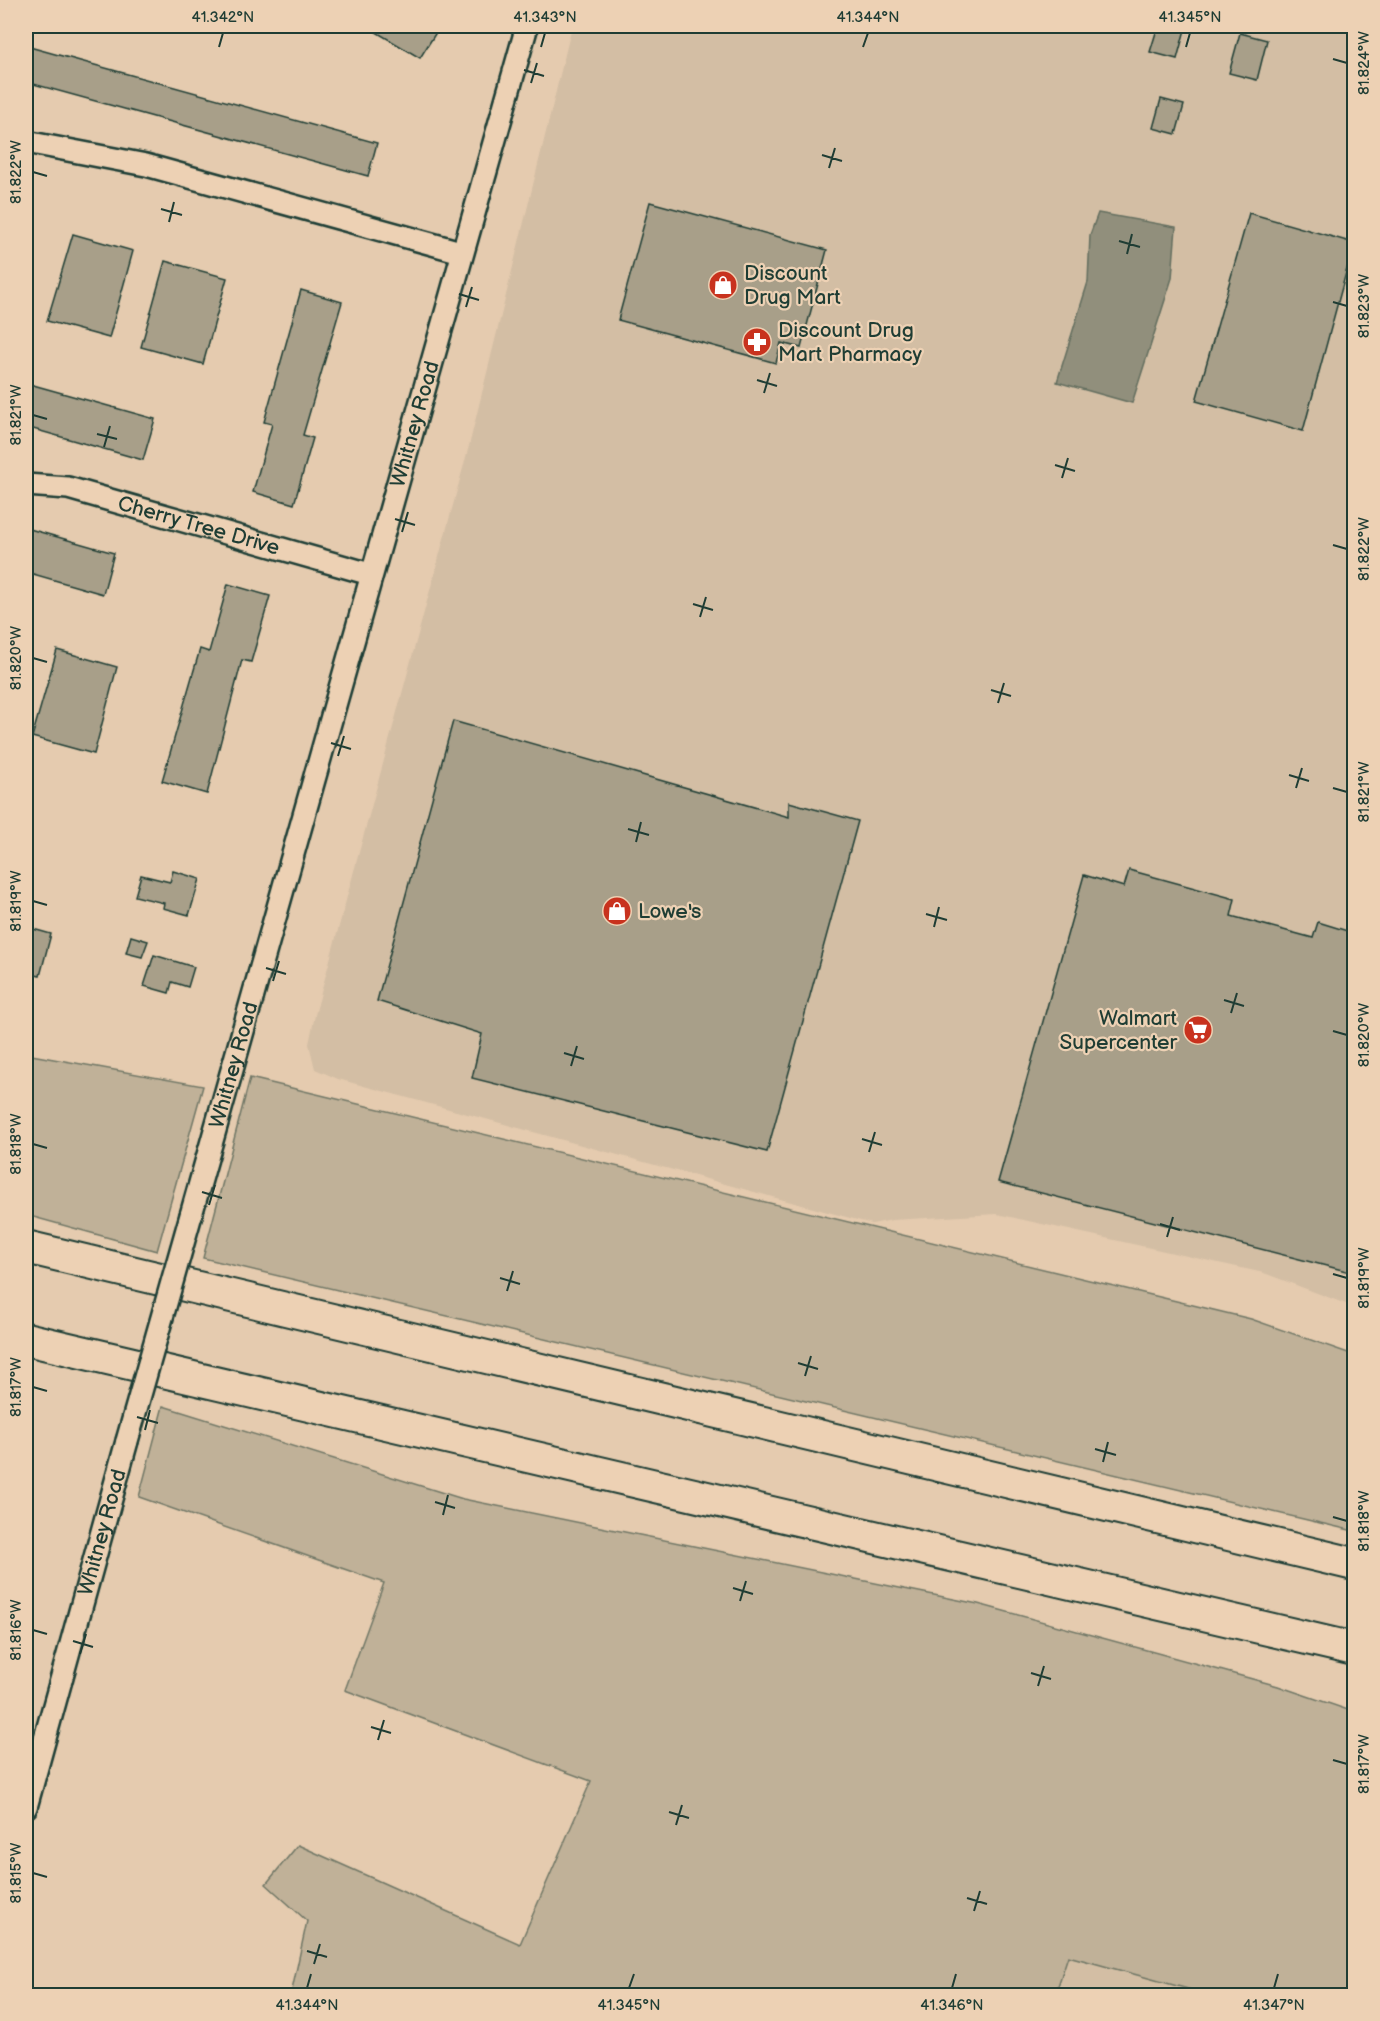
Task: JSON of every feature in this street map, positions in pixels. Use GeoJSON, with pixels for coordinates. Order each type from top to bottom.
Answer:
{"type":"FeatureCollection","features":[{"type":"Feature","properties":{"kind":"highway"},"geometry":{"type":"LineString","coordinates":[[26,1247],[1354,1564]]}},
{"type":"Feature","properties":{"kind":"highway"},"geometry":{"type":"LineString","coordinates":[[26,1339],[1354,1649]]}},
{"type":"Feature","properties":{"kind":"street","name":"Whitney Road"},"geometry":{"type":"LineString","coordinates":[[26,1807],[370,574],[527,26]]}},
{"type":"Feature","properties":{"kind":"street"},"geometry":{"type":"LineString","coordinates":[[26,142],[146,165],[461,252]]}},
{"type":"Feature","properties":{"kind":"street","name":"Cherry Tree Drive"},"geometry":{"type":"LineString","coordinates":[[26,485],[68,488],[370,574]]}},
{"type":"Feature","properties":{"kind":"shaded area"},"geometry":{"type":"Polygon","coordinates":[[[572,26],[1354,26],[1354,1307],[1264,1273],[997,1214],[892,1220],[872,1224],[338,1079],[315,1069],[309,1044],[315,1015],[469,446],[572,26]]]}},
{"type":"Feature","properties":{"kind":"shaded area"},"geometry":{"type":"Polygon","coordinates":[[[1098,213],[1176,227],[1172,278],[1132,403],[1057,382],[1088,282],[1090,235],[1098,213]]]}},
{"type":"Feature","properties":{"kind":"shaded area"},"geometry":{"type":"Polygon","coordinates":[[[26,1054],[203,1086],[157,1251],[26,1215],[26,1054]]]}},
{"type":"Feature","properties":{"kind":"shaded area"},"geometry":{"type":"Polygon","coordinates":[[[250,1078],[1251,1319],[1354,1355],[1354,1531],[203,1258],[250,1078]]]}},
{"type":"Feature","properties":{"kind":"shaded area"},"geometry":{"type":"Polygon","coordinates":[[[163,1406],[463,1499],[978,1604],[1278,1686],[1354,1712],[1354,1995],[1210,1995],[1068,1956],[1055,1995],[291,1995],[307,1921],[266,1884],[298,1845],[520,1944],[591,1781],[345,1690],[384,1583],[139,1497],[163,1406]]]}},
{"type":"Feature","properties":{"kind":"shaded area"},"geometry":{"type":"Polygon","coordinates":[[[1067,1956],[1210,1995],[1055,1996],[1067,1956]]]}},
{"type":"Feature","properties":{"kind":"building"},"geometry":{"type":"Polygon","coordinates":[[[366,26],[440,26],[420,58],[366,26]]]}},
{"type":"Feature","properties":{"kind":"building"},"geometry":{"type":"Polygon","coordinates":[[[1158,26],[1186,26],[1177,59],[1150,52],[1158,26]]]}},
{"type":"Feature","properties":{"kind":"building"},"geometry":{"type":"Polygon","coordinates":[[[1240,33],[1267,40],[1257,80],[1229,73],[1240,33]]]}},
{"type":"Feature","properties":{"kind":"building"},"geometry":{"type":"Polygon","coordinates":[[[26,46],[377,143],[368,176],[26,82],[26,46]]]}},
{"type":"Feature","properties":{"kind":"building"},"geometry":{"type":"Polygon","coordinates":[[[1161,99],[1184,105],[1176,134],[1153,128],[1161,99]]]}},
{"type":"Feature","properties":{"kind":"building","name":"Discount Drug Mart"},"geometry":{"type":"Polygon","coordinates":[[[650,202],[827,250],[801,348],[781,343],[776,363],[618,320],[650,202]]]}},
{"type":"Feature","properties":{"kind":"building"},"geometry":{"type":"Polygon","coordinates":[[[1249,213],[1354,243],[1303,431],[1196,401],[1249,213]]]}},
{"type":"Feature","properties":{"kind":"building"},"geometry":{"type":"Polygon","coordinates":[[[73,234],[133,251],[109,338],[47,321],[73,234]]]}},
{"type":"Feature","properties":{"kind":"building"},"geometry":{"type":"Polygon","coordinates":[[[165,261],[227,278],[203,364],[141,347],[165,261]]]}},
{"type":"Feature","properties":{"kind":"building"},"geometry":{"type":"Polygon","coordinates":[[[301,290],[342,302],[303,435],[313,438],[294,504],[253,492],[272,424],[264,422],[301,290]]]}},
{"type":"Feature","properties":{"kind":"building"},"geometry":{"type":"Polygon","coordinates":[[[26,383],[155,419],[143,460],[26,427],[26,383]]]}},
{"type":"Feature","properties":{"kind":"building"},"geometry":{"type":"Polygon","coordinates":[[[26,528],[114,553],[103,594],[26,572],[26,528]]]}},
{"type":"Feature","properties":{"kind":"building"},"geometry":{"type":"Polygon","coordinates":[[[228,584],[270,596],[251,662],[242,660],[207,794],[162,781],[200,649],[209,652],[228,584]]]}},
{"type":"Feature","properties":{"kind":"building"},"geometry":{"type":"Polygon","coordinates":[[[57,650],[117,667],[94,754],[32,737],[57,650]]]}},
{"type":"Feature","properties":{"kind":"building","name":"Lowe's"},"geometry":{"type":"Polygon","coordinates":[[[453,721],[789,817],[789,802],[858,821],[767,1152],[472,1078],[482,1034],[377,1001],[453,721]]]}},
{"type":"Feature","properties":{"kind":"building","name":"Walmart Supercenter"},"geometry":{"type":"Polygon","coordinates":[[[1129,870],[1235,899],[1231,916],[1313,938],[1318,922],[1354,933],[1354,1273],[998,1182],[1084,875],[1124,887],[1129,870]]]}},
{"type":"Feature","properties":{"kind":"building"},"geometry":{"type":"Polygon","coordinates":[[[173,871],[200,879],[189,915],[163,908],[164,903],[135,896],[141,875],[170,882],[173,871]]]}},
{"type":"Feature","properties":{"kind":"building"},"geometry":{"type":"Polygon","coordinates":[[[26,927],[51,934],[40,976],[26,973],[26,927]]]}},
{"type":"Feature","properties":{"kind":"building"},"geometry":{"type":"Polygon","coordinates":[[[131,936],[148,941],[142,957],[126,953],[131,936]]]}},
{"type":"Feature","properties":{"kind":"building"},"geometry":{"type":"Polygon","coordinates":[[[154,955],[194,967],[188,987],[172,982],[169,993],[144,986],[154,955]]]}},
{"type":"Feature","properties":{"kind":"place","name":"Discount Drug Mart"},"geometry":{"type":"Point","coordinates":[723,285]}},
{"type":"Feature","properties":{"kind":"place","name":"Discount Drug Mart Pharmacy"},"geometry":{"type":"Point","coordinates":[757,342]}},
{"type":"Feature","properties":{"kind":"place","name":"Lowe's"},"geometry":{"type":"Point","coordinates":[617,911]}},
{"type":"Feature","properties":{"kind":"place","name":"Walmart Supercenter"},"geometry":{"type":"Point","coordinates":[1198,1030]}}]}
